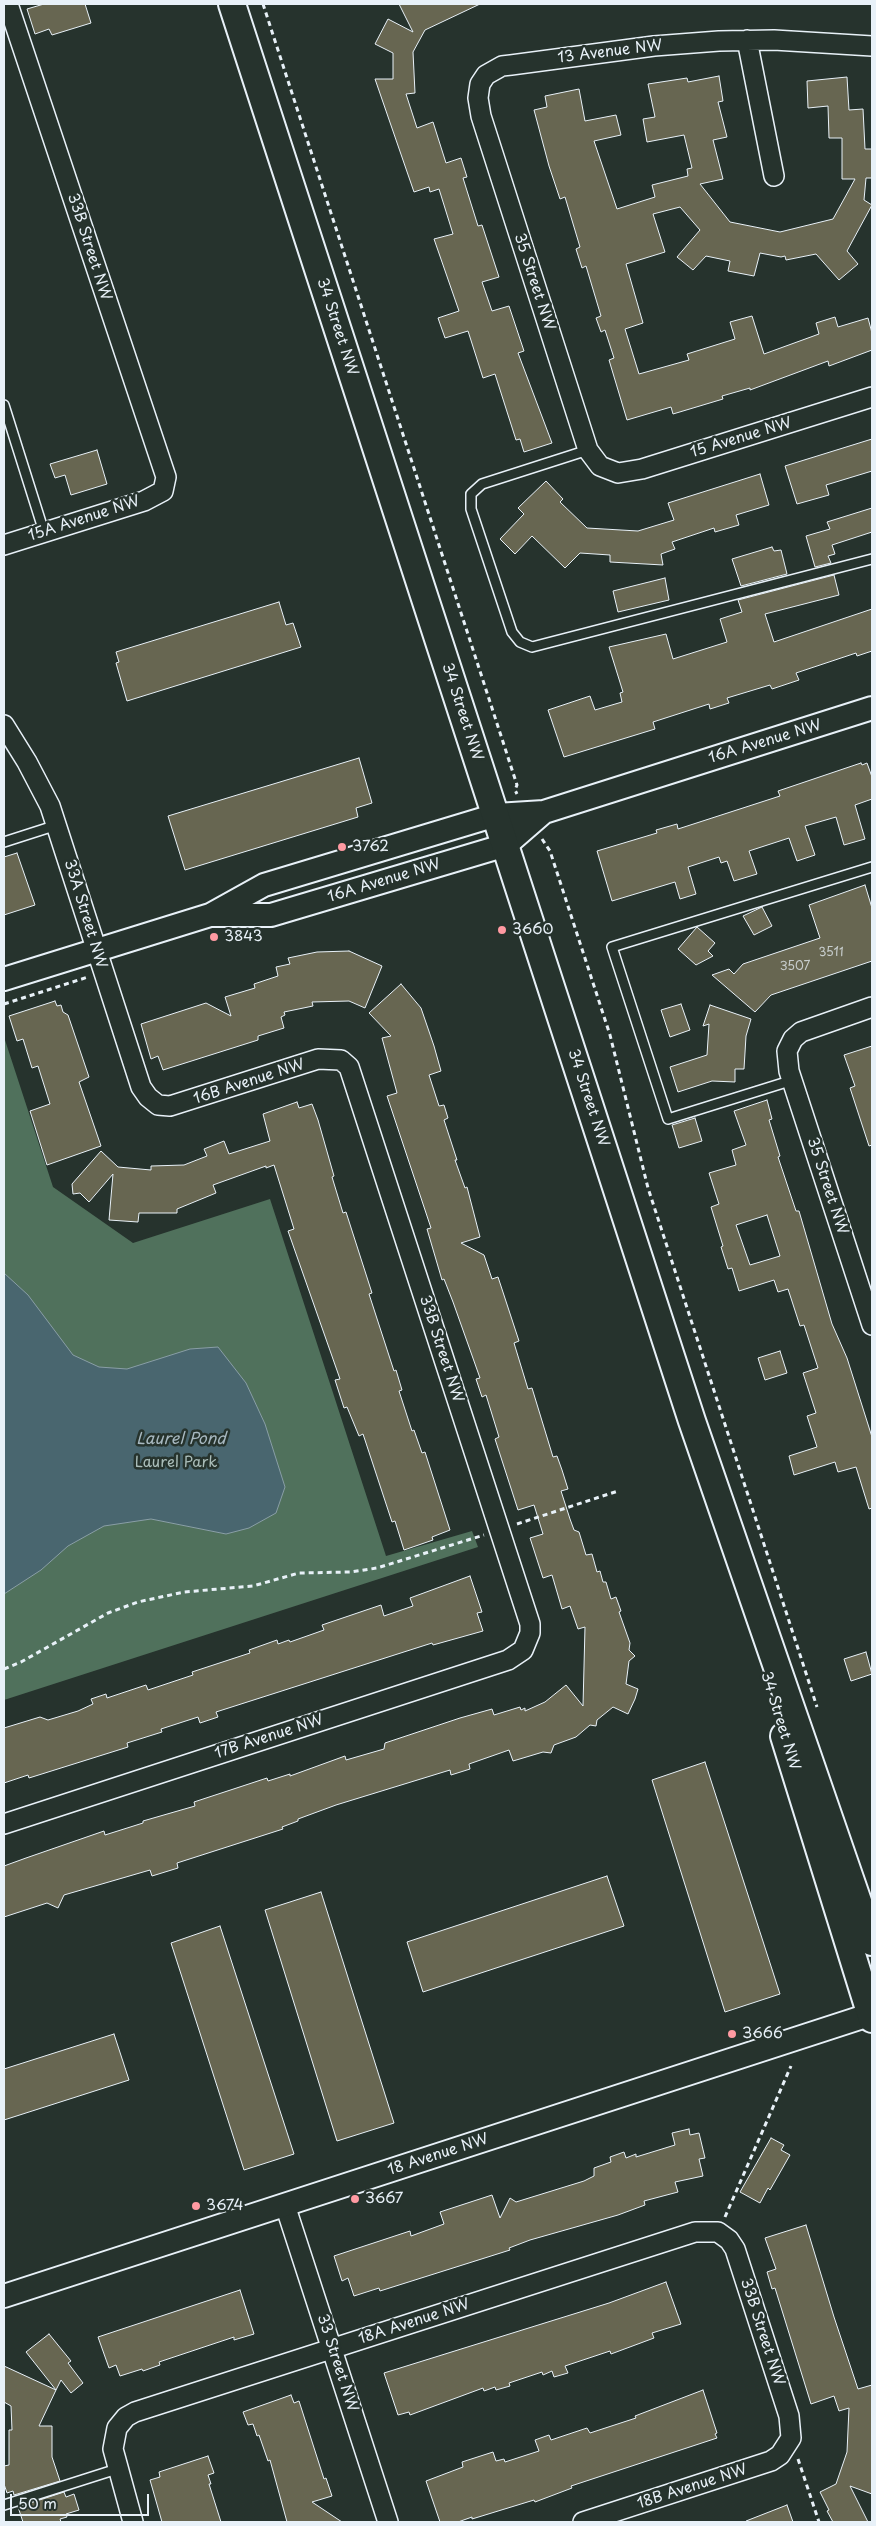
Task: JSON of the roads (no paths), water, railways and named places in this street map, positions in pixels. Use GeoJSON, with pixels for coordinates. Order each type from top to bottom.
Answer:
{"type":"FeatureCollection","features":[{"type":"Feature","properties":{"kind":"main road","name":"34 Street NW"},"geometry":{"type":"LineString","coordinates":[[232,4],[692,1421],[872,1942]]}},
{"type":"Feature","properties":{"kind":"main road","name":"34 Street NW"},"geometry":{"type":"LineString","coordinates":[[692,1421],[780,1723],[872,2016]]}},
{"type":"Feature","properties":{"kind":"street","name":"33B Street NW"},"geometry":{"type":"LineString","coordinates":[[8,4],[166,477],[163,491]]}},
{"type":"Feature","properties":{"kind":"street","name":"13 Avenue NW"},"geometry":{"type":"LineString","coordinates":[[480,84],[486,75],[502,66],[654,46],[747,40],[872,46]]}},
{"type":"Feature","properties":{"kind":"street"},"geometry":{"type":"LineString","coordinates":[[747,40],[774,176]]}},
{"type":"Feature","properties":{"kind":"street","name":"35 Street NW"},"geometry":{"type":"LineString","coordinates":[[480,84],[478,98],[481,116],[588,450],[600,466],[608,471]]}},
{"type":"Feature","properties":{"kind":"street","name":"15 Avenue NW"},"geometry":{"type":"LineString","coordinates":[[608,471],[618,474],[642,469],[872,397]]}},
{"type":"Feature","properties":{"kind":"street","name":"15A Avenue NW"},"geometry":{"type":"LineString","coordinates":[[4,545],[144,501],[163,491]]}},
{"type":"Feature","properties":{"kind":"street","name":"16A Avenue NW"},"geometry":{"type":"LineString","coordinates":[[4,979],[210,915],[264,885],[496,815],[544,812],[872,708]]}},
{"type":"Feature","properties":{"kind":"street","name":"33A Street NW"},"geometry":{"type":"LineString","coordinates":[[4,725],[41,788],[57,825],[141,1087],[148,1097],[158,1105]]}},
{"type":"Feature","properties":{"kind":"street","name":"16A Avenue NW"},"geometry":{"type":"LineString","coordinates":[[210,915],[272,915],[506,845],[544,812]]}},
{"type":"Feature","properties":{"kind":"street","name":"35 Street NW"},"geometry":{"type":"LineString","coordinates":[[872,1007],[811,1027],[793,1039],[789,1046],[788,1062],[872,1325]]}},
{"type":"Feature","properties":{"kind":"street","name":"16B Avenue NW"},"geometry":{"type":"LineString","coordinates":[[158,1105],[182,1104],[318,1059],[331,1058],[340,1060]]}},
{"type":"Feature","properties":{"kind":"street","name":"33B Street NW"},"geometry":{"type":"LineString","coordinates":[[340,1060],[349,1067],[363,1106],[530,1624],[528,1641]]}},
{"type":"Feature","properties":{"kind":"street","name":"17B Avenue NW"},"geometry":{"type":"LineString","coordinates":[[4,1824],[508,1660],[523,1650],[528,1641]]}},
{"type":"Feature","properties":{"kind":"street","name":"18 Avenue NW"},"geometry":{"type":"LineString","coordinates":[[4,2296],[872,2016]]}},
{"type":"Feature","properties":{"kind":"street","name":"33 Street NW"},"geometry":{"type":"LineString","coordinates":[[285,2205],[388,2522]]}},
{"type":"Feature","properties":{"kind":"street","name":"18A Avenue NW"},"geometry":{"type":"LineString","coordinates":[[117,2469],[113,2449],[117,2428],[135,2412],[695,2232],[718,2232]]}},
{"type":"Feature","properties":{"kind":"street","name":"33B Street NW"},"geometry":{"type":"LineString","coordinates":[[718,2232],[729,2240],[735,2249],[789,2416],[791,2438]]}},
{"type":"Feature","properties":{"kind":"street","name":"18B Avenue NW"},"geometry":{"type":"LineString","coordinates":[[582,2522],[771,2461],[780,2455],[791,2438]]}},
{"type":"Feature","properties":{"kind":"street"},"geometry":{"type":"LineString","coordinates":[[117,2469],[133,2522]]}},
{"type":"Feature","properties":{"kind":"lane"},"geometry":{"type":"LineString","coordinates":[[4,405],[44,532]]}},
{"type":"Feature","properties":{"kind":"lane"},"geometry":{"type":"LineString","coordinates":[[588,450],[482,484],[471,494],[469,501],[512,632],[520,642],[532,647],[872,559]]}},
{"type":"Feature","properties":{"kind":"lane"},"geometry":{"type":"LineString","coordinates":[[4,842],[57,825]]}},
{"type":"Feature","properties":{"kind":"lane"},"geometry":{"type":"LineString","coordinates":[[793,1080],[668,1119],[612,947],[872,866]]}},
{"type":"Feature","properties":{"kind":"lane"},"geometry":{"type":"LineString","coordinates":[[4,2505],[117,2469]]}},
{"type":"Feature","properties":{"kind":"water","name":"Laurel Pond"},"geometry":{"type":"Polygon","coordinates":[[[4,1273],[28,1295],[73,1355],[99,1367],[127,1369],[190,1349],[218,1347],[246,1383],[265,1424],[285,1487],[276,1513],[249,1528],[226,1534],[151,1519],[104,1526],[68,1546],[41,1570],[4,1594],[4,1273]]]}},
{"type":"Feature","properties":{"kind":"place","name":"3762"},"geometry":{"type":"Point","coordinates":[342,847]}},
{"type":"Feature","properties":{"kind":"place","name":"3660"},"geometry":{"type":"Point","coordinates":[502,930]}},
{"type":"Feature","properties":{"kind":"place","name":"3843"},"geometry":{"type":"Point","coordinates":[214,937]}},
{"type":"Feature","properties":{"kind":"place","name":"3666"},"geometry":{"type":"Point","coordinates":[732,2034]}},
{"type":"Feature","properties":{"kind":"place","name":"3667"},"geometry":{"type":"Point","coordinates":[355,2199]}},
{"type":"Feature","properties":{"kind":"place","name":"3674"},"geometry":{"type":"Point","coordinates":[196,2206]}},
{"type":"Feature","properties":{"kind":"park label","name":"Laurel Park"},"geometry":{"type":"Point","coordinates":[176,1463]}}]}
